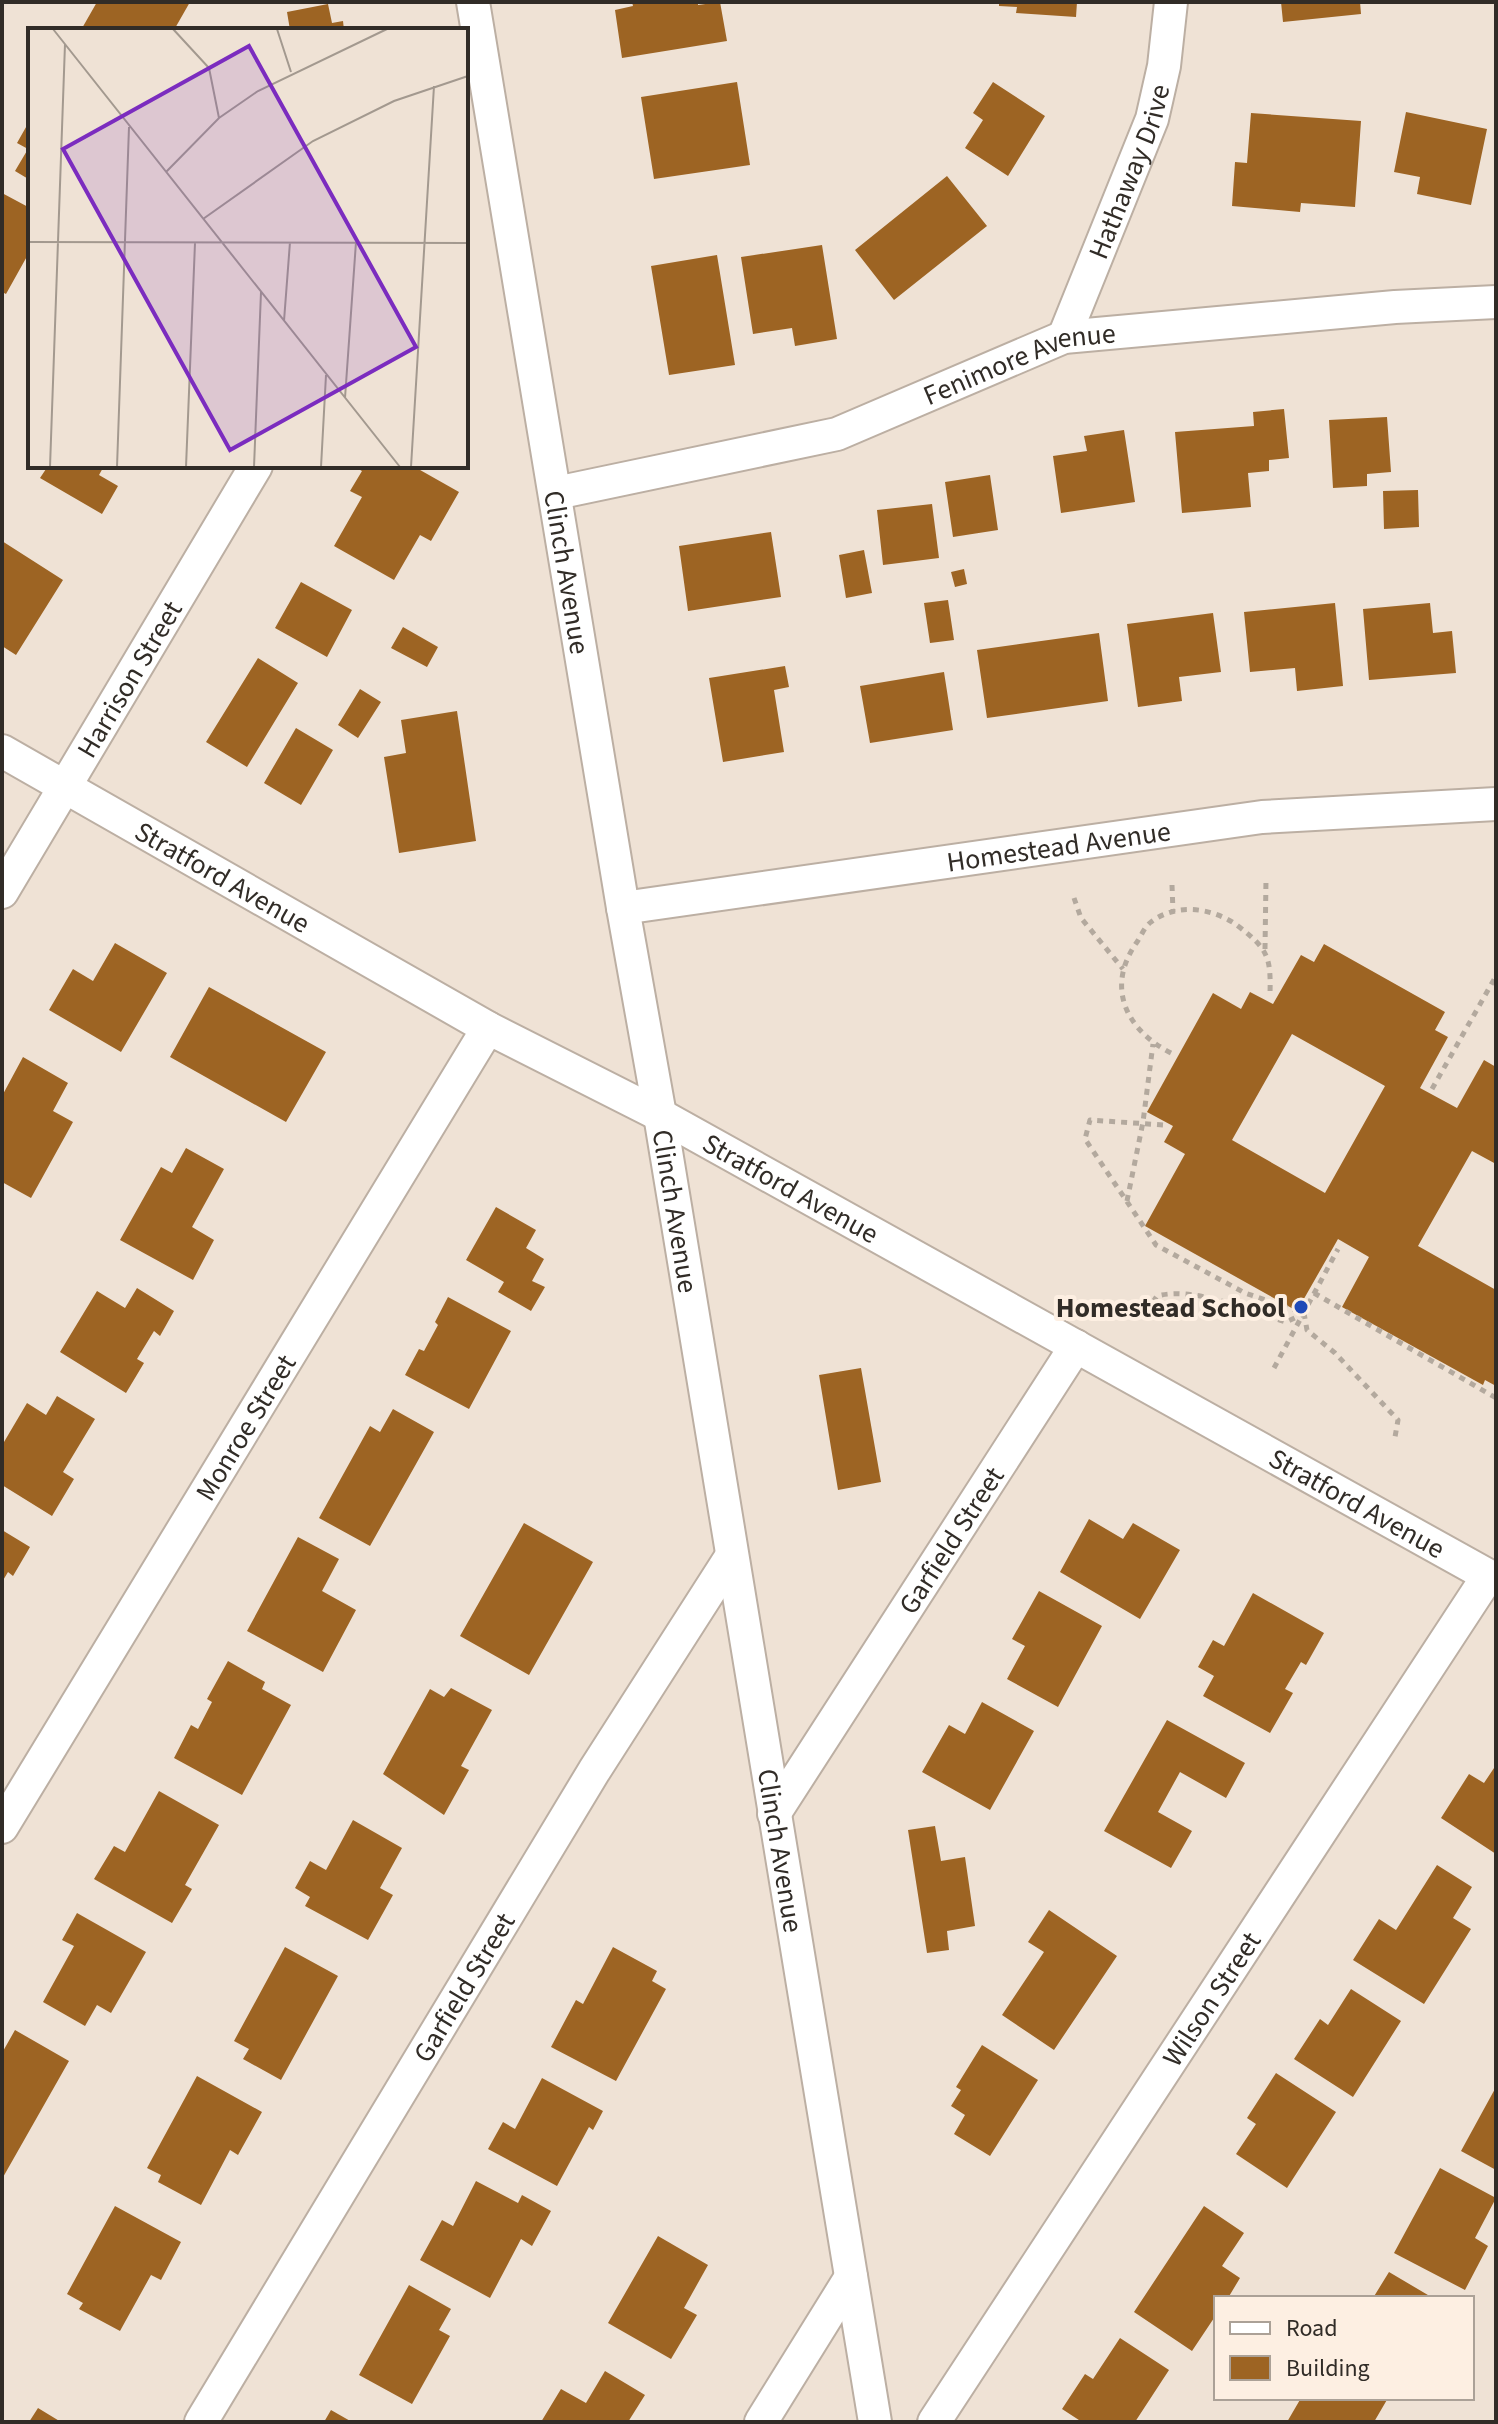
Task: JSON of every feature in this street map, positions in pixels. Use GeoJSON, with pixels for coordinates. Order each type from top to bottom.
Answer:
{"type":"FeatureCollection","features":[{"type":"Feature","properties":{"kind":"street","name":"Clinch Avenue"},"geometry":{"type":"LineString","coordinates":[[473,2],[875,2422]]}},
{"type":"Feature","properties":{"kind":"street","name":"Hathaway Drive"},"geometry":{"type":"LineString","coordinates":[[1064,337],[1152,119],[1164,66],[1171,2]]}},
{"type":"Feature","properties":{"kind":"street"},"geometry":{"type":"LineString","coordinates":[[468,111],[486,81]]}},
{"type":"Feature","properties":{"kind":"street","name":"Fenimore Avenue"},"geometry":{"type":"LineString","coordinates":[[556,493],[837,434],[1064,337],[1395,307],[1496,302]]}},
{"type":"Feature","properties":{"kind":"street","name":"Harrison Street"},"geometry":{"type":"LineString","coordinates":[[2,892],[255,468]]}},
{"type":"Feature","properties":{"kind":"street","name":"Stratford Avenue"},"geometry":{"type":"LineString","coordinates":[[2,751],[488,1028],[660,1115],[1492,1578]]}},
{"type":"Feature","properties":{"kind":"street","name":"Homestead Avenue"},"geometry":{"type":"LineString","coordinates":[[623,908],[1262,817],[1496,804]]}},
{"type":"Feature","properties":{"kind":"street","name":"Monroe Street"},"geometry":{"type":"LineString","coordinates":[[2,1827],[488,1028]]}},
{"type":"Feature","properties":{"kind":"street","name":"Garfield Street"},"geometry":{"type":"LineString","coordinates":[[774,1814],[1076,1346]]}},
{"type":"Feature","properties":{"kind":"street","name":"Garfield Street"},"geometry":{"type":"LineString","coordinates":[[201,2422],[594,1771],[731,1557]]}},
{"type":"Feature","properties":{"kind":"street","name":"Wilson Street"},"geometry":{"type":"LineString","coordinates":[[934,2422],[1492,1578]]}},
{"type":"Feature","properties":{"kind":"street"},"geometry":{"type":"LineString","coordinates":[[761,2422],[851,2277]]}},
{"type":"Feature","properties":{"kind":"path"},"geometry":{"type":"LineString","coordinates":[[1266,879],[1265,950],[1271,965],[1270,994]]}},
{"type":"Feature","properties":{"kind":"path"},"geometry":{"type":"LineString","coordinates":[[1172,885],[1173,912]]}},
{"type":"Feature","properties":{"kind":"path"},"geometry":{"type":"LineString","coordinates":[[1074,898],[1081,918],[1123,970]]}},
{"type":"Feature","properties":{"kind":"path"},"geometry":{"type":"LineString","coordinates":[[1171,1053],[1153,1044],[1139,1031],[1125,1009],[1120,981],[1130,952],[1151,922],[1173,912],[1195,909],[1215,913],[1233,922],[1265,950]]}},
{"type":"Feature","properties":{"kind":"path"},"geometry":{"type":"LineString","coordinates":[[1432,1089],[1496,976]]}},
{"type":"Feature","properties":{"kind":"path"},"geometry":{"type":"LineString","coordinates":[[1127,1201],[1143,1122],[1153,1044]]}},
{"type":"Feature","properties":{"kind":"path"},"geometry":{"type":"LineString","coordinates":[[1163,1125],[1090,1120],[1085,1139],[1156,1245],[1245,1293],[1304,1313]]}},
{"type":"Feature","properties":{"kind":"path"},"geometry":{"type":"LineString","coordinates":[[1274,1368],[1338,1249]]}},
{"type":"Feature","properties":{"kind":"path"},"geometry":{"type":"LineString","coordinates":[[1153,1302],[1157,1296],[1171,1292],[1198,1296],[1286,1322],[1304,1313]]}},
{"type":"Feature","properties":{"kind":"path"},"geometry":{"type":"LineString","coordinates":[[1314,1293],[1496,1398]]}},
{"type":"Feature","properties":{"kind":"path"},"geometry":{"type":"LineString","coordinates":[[1304,1313],[1307,1330],[1335,1353],[1398,1420],[1395,1437]]}},
{"type":"Feature","properties":{"kind":"building"},"geometry":{"type":"Polygon","coordinates":[[[97,2],[190,2],[175,28],[82,28],[97,2]]]}},
{"type":"Feature","properties":{"kind":"building"},"geometry":{"type":"Polygon","coordinates":[[[632,2],[698,2],[698,5],[720,2],[727,41],[622,58],[615,10],[633,6],[632,2]]]}},
{"type":"Feature","properties":{"kind":"building"},"geometry":{"type":"Polygon","coordinates":[[[999,2],[1077,2],[1076,17],[1016,13],[1017,7],[999,6],[999,2]]]}},
{"type":"Feature","properties":{"kind":"building"},"geometry":{"type":"Polygon","coordinates":[[[1281,2],[1360,2],[1361,14],[1283,22],[1281,2]]]}},
{"type":"Feature","properties":{"kind":"building"},"geometry":{"type":"Polygon","coordinates":[[[328,4],[332,23],[343,21],[344,28],[290,28],[287,12],[328,4]]]}},
{"type":"Feature","properties":{"kind":"building"},"geometry":{"type":"Polygon","coordinates":[[[737,82],[750,165],[654,179],[641,97],[737,82]]]}},
{"type":"Feature","properties":{"kind":"building"},"geometry":{"type":"Polygon","coordinates":[[[993,82],[1045,116],[1008,176],[965,148],[983,120],[973,113],[993,82]]]}},
{"type":"Feature","properties":{"kind":"building"},"geometry":{"type":"Polygon","coordinates":[[[1406,112],[1487,129],[1471,205],[1417,194],[1420,177],[1394,172],[1406,112]]]}},
{"type":"Feature","properties":{"kind":"building"},"geometry":{"type":"Polygon","coordinates":[[[1251,113],[1361,121],[1355,207],[1301,203],[1300,212],[1232,206],[1235,162],[1247,163],[1251,113]]]}},
{"type":"Feature","properties":{"kind":"building"},"geometry":{"type":"Polygon","coordinates":[[[28,124],[28,149],[17,143],[28,124]]]}},
{"type":"Feature","properties":{"kind":"building"},"geometry":{"type":"Polygon","coordinates":[[[28,149],[28,179],[15,171],[28,149]]]}},
{"type":"Feature","properties":{"kind":"building"},"geometry":{"type":"Polygon","coordinates":[[[947,176],[987,226],[894,300],[855,250],[947,176]]]}},
{"type":"Feature","properties":{"kind":"building"},"geometry":{"type":"Polygon","coordinates":[[[2,193],[28,207],[28,255],[6,294],[2,292],[2,193]]]}},
{"type":"Feature","properties":{"kind":"building"},"geometry":{"type":"Polygon","coordinates":[[[822,245],[837,339],[795,346],[792,328],[753,334],[741,257],[822,245]]]}},
{"type":"Feature","properties":{"kind":"building"},"geometry":{"type":"Polygon","coordinates":[[[717,255],[735,365],[669,375],[651,266],[717,255]]]}},
{"type":"Feature","properties":{"kind":"building"},"geometry":{"type":"Polygon","coordinates":[[[1284,409],[1289,458],[1269,460],[1269,471],[1248,473],[1251,507],[1182,513],[1175,432],[1254,426],[1253,412],[1284,409]]]}},
{"type":"Feature","properties":{"kind":"building"},"geometry":{"type":"Polygon","coordinates":[[[1387,417],[1391,472],[1367,474],[1367,486],[1333,488],[1329,420],[1387,417]]]}},
{"type":"Feature","properties":{"kind":"building"},"geometry":{"type":"Polygon","coordinates":[[[1124,430],[1135,502],[1061,513],[1053,456],[1087,451],[1084,436],[1124,430]]]}},
{"type":"Feature","properties":{"kind":"building"},"geometry":{"type":"Polygon","coordinates":[[[47,468],[103,468],[99,475],[118,486],[102,514],[40,478],[47,468]]]}},
{"type":"Feature","properties":{"kind":"building"},"geometry":{"type":"Polygon","coordinates":[[[357,468],[417,468],[459,492],[431,541],[420,535],[394,580],[334,546],[362,497],[350,491],[362,471],[357,468]]]}},
{"type":"Feature","properties":{"kind":"building"},"geometry":{"type":"Polygon","coordinates":[[[990,475],[998,530],[953,537],[945,482],[990,475]]]}},
{"type":"Feature","properties":{"kind":"building"},"geometry":{"type":"Polygon","coordinates":[[[1418,490],[1419,527],[1384,529],[1383,491],[1418,490]]]}},
{"type":"Feature","properties":{"kind":"building"},"geometry":{"type":"Polygon","coordinates":[[[932,504],[939,558],[883,565],[877,510],[932,504]]]}},
{"type":"Feature","properties":{"kind":"building"},"geometry":{"type":"Polygon","coordinates":[[[771,532],[781,597],[688,611],[679,546],[771,532]]]}},
{"type":"Feature","properties":{"kind":"building"},"geometry":{"type":"Polygon","coordinates":[[[2,541],[63,580],[16,655],[2,646],[2,541]]]}},
{"type":"Feature","properties":{"kind":"building"},"geometry":{"type":"Polygon","coordinates":[[[864,550],[872,593],[846,598],[839,555],[864,550]]]}},
{"type":"Feature","properties":{"kind":"building"},"geometry":{"type":"Polygon","coordinates":[[[964,569],[967,584],[955,587],[951,572],[964,569]]]}},
{"type":"Feature","properties":{"kind":"building"},"geometry":{"type":"Polygon","coordinates":[[[301,582],[352,610],[327,657],[275,628],[301,582]]]}},
{"type":"Feature","properties":{"kind":"building"},"geometry":{"type":"Polygon","coordinates":[[[948,600],[954,640],[930,643],[924,603],[948,600]]]}},
{"type":"Feature","properties":{"kind":"building"},"geometry":{"type":"Polygon","coordinates":[[[1335,603],[1343,686],[1297,691],[1295,668],[1250,672],[1244,612],[1335,603]]]}},
{"type":"Feature","properties":{"kind":"building"},"geometry":{"type":"Polygon","coordinates":[[[1430,603],[1433,633],[1452,631],[1456,673],[1369,680],[1363,609],[1430,603]]]}},
{"type":"Feature","properties":{"kind":"building"},"geometry":{"type":"Polygon","coordinates":[[[1213,613],[1221,672],[1179,677],[1182,701],[1138,707],[1127,624],[1213,613]]]}},
{"type":"Feature","properties":{"kind":"building"},"geometry":{"type":"Polygon","coordinates":[[[403,627],[438,647],[427,667],[391,648],[403,627]]]}},
{"type":"Feature","properties":{"kind":"building"},"geometry":{"type":"Polygon","coordinates":[[[1099,633],[1108,701],[987,718],[977,650],[1099,633]]]}},
{"type":"Feature","properties":{"kind":"building"},"geometry":{"type":"Polygon","coordinates":[[[258,658],[298,683],[247,767],[206,742],[258,658]]]}},
{"type":"Feature","properties":{"kind":"building"},"geometry":{"type":"Polygon","coordinates":[[[785,666],[789,687],[774,690],[784,752],[723,762],[709,678],[785,666]]]}},
{"type":"Feature","properties":{"kind":"building"},"geometry":{"type":"Polygon","coordinates":[[[944,672],[953,730],[870,743],[860,686],[944,672]]]}},
{"type":"Feature","properties":{"kind":"building"},"geometry":{"type":"Polygon","coordinates":[[[360,689],[381,702],[358,738],[338,725],[360,689]]]}},
{"type":"Feature","properties":{"kind":"building"},"geometry":{"type":"Polygon","coordinates":[[[457,711],[476,841],[399,853],[384,757],[406,753],[401,720],[457,711]]]}},
{"type":"Feature","properties":{"kind":"building"},"geometry":{"type":"Polygon","coordinates":[[[296,728],[333,750],[301,805],[264,783],[296,728]]]}},
{"type":"Feature","properties":{"kind":"building"},"geometry":{"type":"Polygon","coordinates":[[[115,943],[167,973],[121,1052],[49,1010],[73,969],[93,981],[115,943]]]}},
{"type":"Feature","properties":{"kind":"building"},"geometry":{"type":"Polygon","coordinates":[[[1324,944],[1445,1012],[1435,1030],[1448,1037],[1420,1088],[1457,1108],[1484,1060],[1496,1067],[1496,1164],[1472,1151],[1418,1246],[1496,1290],[1496,1386],[1485,1380],[1483,1385],[1342,1307],[1369,1257],[1338,1239],[1297,1311],[1145,1226],[1185,1154],[1164,1142],[1173,1126],[1147,1112],[1213,993],[1241,1009],[1250,992],[1273,1004],[1301,955],[1314,962],[1324,944]],[[1292,1034],[1232,1140],[1325,1193],[1385,1086],[1292,1034]]]}},
{"type":"Feature","properties":{"kind":"building"},"geometry":{"type":"Polygon","coordinates":[[[209,987],[326,1052],[286,1122],[170,1057],[209,987]]]}},
{"type":"Feature","properties":{"kind":"building"},"geometry":{"type":"Polygon","coordinates":[[[23,1057],[68,1083],[53,1111],[73,1122],[31,1198],[2,1182],[2,1096],[23,1057]]]}},
{"type":"Feature","properties":{"kind":"building"},"geometry":{"type":"Polygon","coordinates":[[[186,1148],[224,1169],[192,1227],[214,1240],[193,1280],[120,1240],[161,1167],[172,1173],[186,1148]]]}},
{"type":"Feature","properties":{"kind":"building"},"geometry":{"type":"Polygon","coordinates":[[[496,1207],[536,1230],[526,1248],[544,1259],[532,1281],[545,1287],[531,1311],[498,1292],[504,1282],[466,1260],[496,1207]]]}},
{"type":"Feature","properties":{"kind":"building"},"geometry":{"type":"Polygon","coordinates":[[[137,1288],[174,1311],[160,1336],[154,1331],[137,1359],[144,1363],[126,1393],[60,1352],[97,1291],[125,1308],[137,1288]]]}},
{"type":"Feature","properties":{"kind":"building"},"geometry":{"type":"Polygon","coordinates":[[[448,1297],[511,1331],[469,1409],[405,1375],[419,1349],[424,1351],[448,1297]]]}},
{"type":"Feature","properties":{"kind":"building"},"geometry":{"type":"Polygon","coordinates":[[[861,1368],[881,1482],[838,1490],[819,1375],[861,1368]]]}},
{"type":"Feature","properties":{"kind":"building"},"geometry":{"type":"Polygon","coordinates":[[[57,1396],[95,1419],[63,1472],[74,1479],[52,1516],[2,1485],[2,1441],[27,1403],[46,1415],[57,1396]]]}},
{"type":"Feature","properties":{"kind":"building"},"geometry":{"type":"Polygon","coordinates":[[[393,1409],[434,1432],[370,1546],[319,1518],[370,1426],[380,1432],[393,1409]]]}},
{"type":"Feature","properties":{"kind":"building"},"geometry":{"type":"Polygon","coordinates":[[[1089,1519],[1123,1539],[1133,1523],[1180,1550],[1140,1619],[1060,1572],[1089,1519]]]}},
{"type":"Feature","properties":{"kind":"building"},"geometry":{"type":"Polygon","coordinates":[[[524,1523],[593,1562],[529,1675],[460,1636],[524,1523]]]}},
{"type":"Feature","properties":{"kind":"building"},"geometry":{"type":"Polygon","coordinates":[[[2,1530],[30,1547],[13,1576],[8,1572],[2,1582],[2,1530]]]}},
{"type":"Feature","properties":{"kind":"building"},"geometry":{"type":"Polygon","coordinates":[[[298,1537],[339,1559],[322,1591],[356,1610],[323,1672],[247,1631],[298,1537]]]}},
{"type":"Feature","properties":{"kind":"building"},"geometry":{"type":"Polygon","coordinates":[[[1039,1591],[1102,1626],[1058,1707],[1007,1679],[1025,1646],[1012,1639],[1039,1591]]]}},
{"type":"Feature","properties":{"kind":"building"},"geometry":{"type":"Polygon","coordinates":[[[1253,1593],[1324,1633],[1306,1665],[1301,1662],[1285,1689],[1293,1693],[1270,1733],[1203,1696],[1214,1676],[1198,1667],[1213,1640],[1224,1646],[1253,1593]]]}},
{"type":"Feature","properties":{"kind":"building"},"geometry":{"type":"Polygon","coordinates":[[[228,1661],[265,1682],[262,1689],[291,1705],[242,1795],[174,1758],[191,1725],[198,1729],[212,1702],[207,1699],[228,1661]]]}},
{"type":"Feature","properties":{"kind":"building"},"geometry":{"type":"Polygon","coordinates":[[[451,1688],[492,1710],[461,1766],[469,1770],[444,1815],[383,1774],[430,1689],[444,1697],[451,1688]]]}},
{"type":"Feature","properties":{"kind":"building"},"geometry":{"type":"Polygon","coordinates":[[[982,1702],[1034,1731],[990,1810],[922,1772],[949,1725],[965,1734],[982,1702]]]}},
{"type":"Feature","properties":{"kind":"building"},"geometry":{"type":"Polygon","coordinates":[[[1167,1720],[1245,1763],[1226,1798],[1180,1772],[1158,1812],[1192,1831],[1171,1868],[1104,1831],[1167,1720]]]}},
{"type":"Feature","properties":{"kind":"building"},"geometry":{"type":"Polygon","coordinates":[[[1496,1765],[1496,1854],[1441,1818],[1469,1774],[1484,1783],[1496,1765]]]}},
{"type":"Feature","properties":{"kind":"building"},"geometry":{"type":"Polygon","coordinates":[[[159,1791],[219,1825],[185,1885],[192,1889],[172,1923],[94,1879],[114,1846],[125,1852],[159,1791]]]}},
{"type":"Feature","properties":{"kind":"building"},"geometry":{"type":"Polygon","coordinates":[[[353,1820],[402,1848],[380,1888],[393,1895],[368,1940],[305,1906],[310,1897],[295,1888],[310,1861],[326,1870],[353,1820]]]}},
{"type":"Feature","properties":{"kind":"building"},"geometry":{"type":"Polygon","coordinates":[[[935,1826],[941,1861],[965,1857],[975,1926],[947,1931],[949,1950],[927,1953],[908,1830],[935,1826]]]}},
{"type":"Feature","properties":{"kind":"building"},"geometry":{"type":"Polygon","coordinates":[[[1437,1865],[1472,1887],[1453,1918],[1471,1929],[1424,2004],[1353,1960],[1379,1919],[1396,1930],[1437,1865]]]}},
{"type":"Feature","properties":{"kind":"building"},"geometry":{"type":"Polygon","coordinates":[[[1049,1910],[1117,1956],[1054,2050],[1002,2015],[1044,1952],[1028,1942],[1049,1910]]]}},
{"type":"Feature","properties":{"kind":"building"},"geometry":{"type":"Polygon","coordinates":[[[77,1913],[146,1952],[111,2013],[97,2005],[85,2026],[43,2002],[74,1946],[62,1940],[77,1913]]]}},
{"type":"Feature","properties":{"kind":"building"},"geometry":{"type":"Polygon","coordinates":[[[285,1947],[338,1976],[281,2080],[243,2059],[249,2049],[234,2041],[285,1947]]]}},
{"type":"Feature","properties":{"kind":"building"},"geometry":{"type":"Polygon","coordinates":[[[613,1947],[657,1971],[652,1981],[666,1989],[616,2081],[551,2047],[576,2000],[583,2004],[613,1947]]]}},
{"type":"Feature","properties":{"kind":"building"},"geometry":{"type":"Polygon","coordinates":[[[1351,1989],[1401,2021],[1353,2097],[1294,2059],[1320,2019],[1328,2025],[1351,1989]]]}},
{"type":"Feature","properties":{"kind":"building"},"geometry":{"type":"Polygon","coordinates":[[[15,2030],[69,2061],[2,2179],[2,2053],[15,2030]]]}},
{"type":"Feature","properties":{"kind":"building"},"geometry":{"type":"Polygon","coordinates":[[[982,2045],[1038,2080],[990,2156],[954,2134],[965,2115],[951,2106],[961,2090],[956,2087],[982,2045]]]}},
{"type":"Feature","properties":{"kind":"building"},"geometry":{"type":"Polygon","coordinates":[[[1276,2073],[1336,2112],[1287,2188],[1236,2154],[1256,2124],[1247,2118],[1276,2073]]]}},
{"type":"Feature","properties":{"kind":"building"},"geometry":{"type":"Polygon","coordinates":[[[197,2076],[262,2112],[238,2155],[230,2150],[201,2205],[158,2182],[161,2175],[147,2168],[197,2076]]]}},
{"type":"Feature","properties":{"kind":"building"},"geometry":{"type":"Polygon","coordinates":[[[542,2078],[603,2111],[593,2130],[589,2127],[557,2186],[488,2149],[503,2122],[515,2129],[542,2078]]]}},
{"type":"Feature","properties":{"kind":"building"},"geometry":{"type":"Polygon","coordinates":[[[1496,2087],[1496,2170],[1461,2151],[1496,2087]]]}},
{"type":"Feature","properties":{"kind":"building"},"geometry":{"type":"Polygon","coordinates":[[[1440,2168],[1496,2198],[1475,2238],[1488,2246],[1465,2290],[1394,2253],[1440,2168]]]}},
{"type":"Feature","properties":{"kind":"building"},"geometry":{"type":"Polygon","coordinates":[[[476,2181],[518,2203],[522,2195],[551,2211],[532,2246],[521,2239],[490,2298],[420,2260],[442,2220],[453,2226],[476,2181]]]}},
{"type":"Feature","properties":{"kind":"building"},"geometry":{"type":"Polygon","coordinates":[[[115,2206],[181,2242],[161,2280],[151,2275],[120,2331],[79,2309],[83,2303],[67,2294],[115,2206]]]}},
{"type":"Feature","properties":{"kind":"building"},"geometry":{"type":"Polygon","coordinates":[[[1204,2206],[1244,2233],[1222,2266],[1240,2278],[1229,2296],[1214,2296],[1214,2318],[1192,2351],[1134,2312],[1204,2206]]]}},
{"type":"Feature","properties":{"kind":"building"},"geometry":{"type":"Polygon","coordinates":[[[658,2236],[708,2265],[684,2308],[697,2315],[671,2359],[608,2323],[658,2236]]]}},
{"type":"Feature","properties":{"kind":"building"},"geometry":{"type":"Polygon","coordinates":[[[1389,2272],[1430,2296],[1374,2296],[1389,2272]]]}},
{"type":"Feature","properties":{"kind":"building"},"geometry":{"type":"Polygon","coordinates":[[[409,2285],[451,2309],[439,2330],[450,2336],[412,2404],[359,2375],[409,2285]]]}},
{"type":"Feature","properties":{"kind":"building"},"geometry":{"type":"Polygon","coordinates":[[[1120,2338],[1169,2370],[1135,2422],[1082,2422],[1062,2409],[1085,2374],[1093,2379],[1120,2338]]]}},
{"type":"Feature","properties":{"kind":"building"},"geometry":{"type":"Polygon","coordinates":[[[605,2371],[645,2395],[628,2422],[541,2422],[561,2389],[586,2403],[605,2371]]]}},
{"type":"Feature","properties":{"kind":"building"},"geometry":{"type":"Polygon","coordinates":[[[1300,2400],[1387,2400],[1374,2422],[1287,2422],[1300,2400]]]}},
{"type":"Feature","properties":{"kind":"building"},"geometry":{"type":"Polygon","coordinates":[[[38,2408],[61,2422],[29,2422],[38,2408]]]}},
{"type":"Feature","properties":{"kind":"building"},"geometry":{"type":"Polygon","coordinates":[[[331,2410],[352,2422],[324,2422],[331,2410]]]}},
{"type":"Feature","properties":{"kind":"place","name":"Homestead School"},"geometry":{"type":"Point","coordinates":[1301,1307]}}]}
